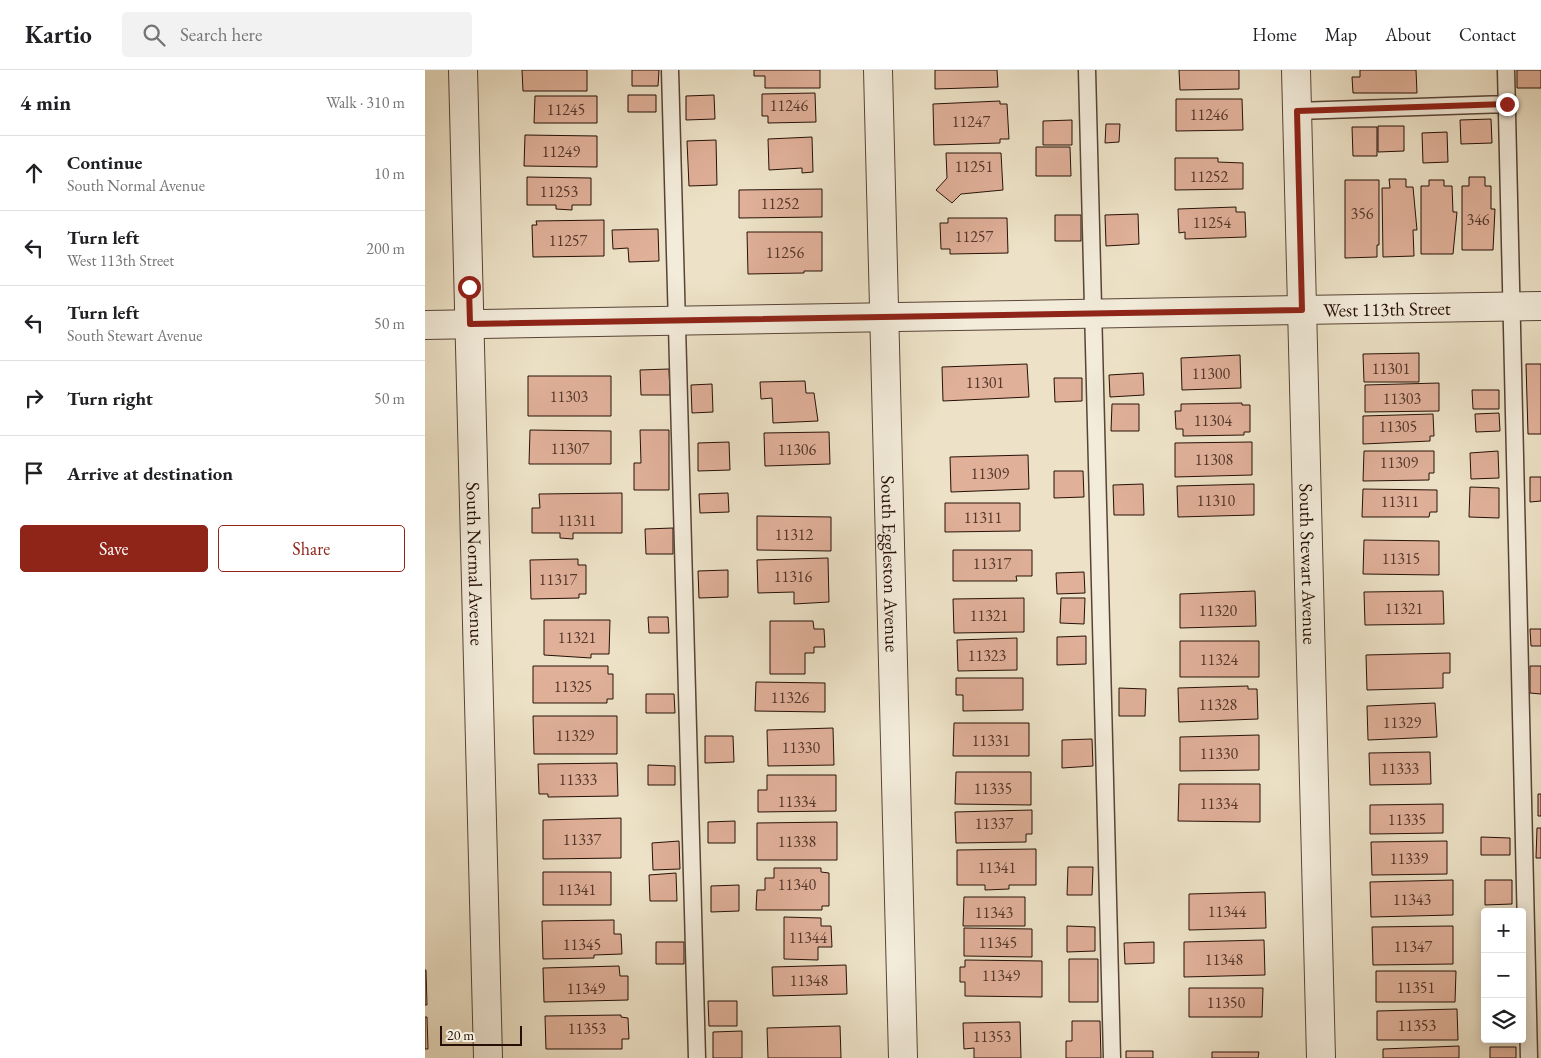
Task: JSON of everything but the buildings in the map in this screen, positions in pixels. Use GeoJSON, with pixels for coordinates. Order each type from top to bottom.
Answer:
{"type":"FeatureCollection","features":[{"type":"Feature","properties":{"kind":"street","name":"South Normal Avenue"},"geometry":{"type":"LineString","coordinates":[[463,70],[489,1058]]}},
{"type":"Feature","properties":{"kind":"street","name":"South Eggleston Avenue"},"geometry":{"type":"LineString","coordinates":[[878,70],[903,1058]]}},
{"type":"Feature","properties":{"kind":"street","name":"South Stewart Avenue"},"geometry":{"type":"LineString","coordinates":[[1295,70],[1321,1058]]}},
{"type":"Feature","properties":{"kind":"street","name":"West 113th Street"},"geometry":{"type":"LineString","coordinates":[[425,325],[1541,306]]}},
{"type":"Feature","properties":{"kind":"lane"},"geometry":{"type":"LineString","coordinates":[[670,70],[697,1058]]}},
{"type":"Feature","properties":{"kind":"lane"},"geometry":{"type":"LineString","coordinates":[[1087,70],[1112,1058]]}},
{"type":"Feature","properties":{"kind":"lane"},"geometry":{"type":"LineString","coordinates":[[1507,70],[1529,1058]]}},
{"type":"Feature","properties":{"kind":"lane"},"geometry":{"type":"LineString","coordinates":[[1297,111],[1507,104]]}},
{"type":"Feature","properties":{"kind":"route"},"geometry":{"type":"LineString","coordinates":[[469,287],[470,324],[1302,310],[1297,111],[1507,104]]}}]}
